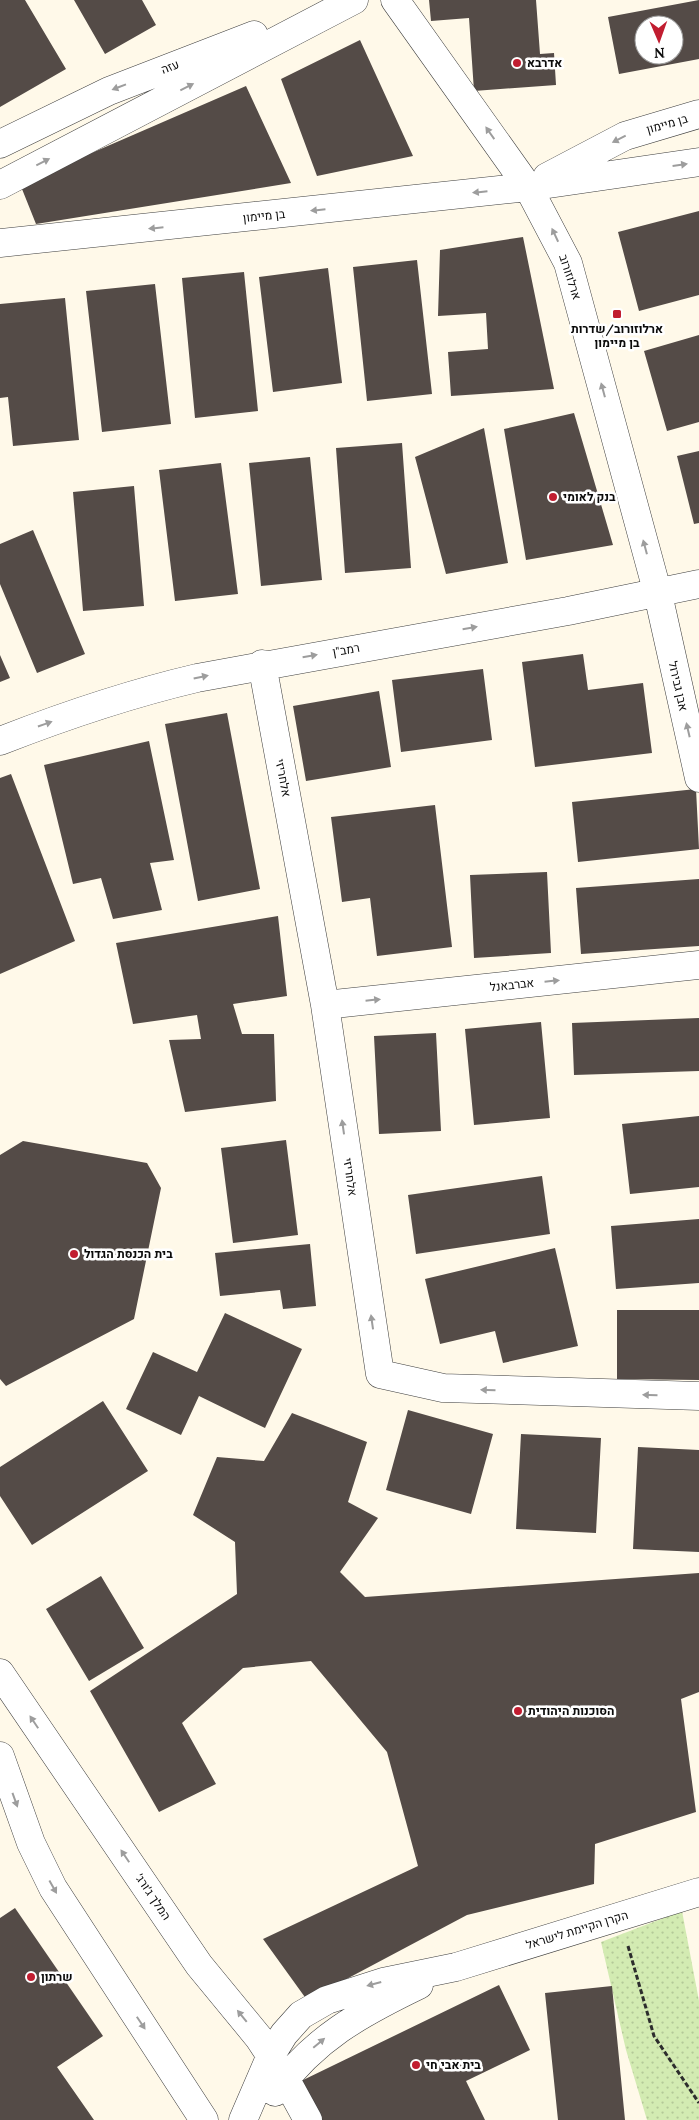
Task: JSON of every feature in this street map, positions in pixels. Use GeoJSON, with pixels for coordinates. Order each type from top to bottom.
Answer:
{"type":"FeatureCollection","features":[{"type":"Feature","properties":{"kind":"street","name":"עזה"},"geometry":{"type":"LineString","coordinates":[[0,144],[109,91],[344,0]]}},
{"type":"Feature","properties":{"kind":"street"},"geometry":{"type":"LineString","coordinates":[[0,185],[354,0]]}},
{"type":"Feature","properties":{"kind":"street","name":"ארלוזורוב"},"geometry":{"type":"LineString","coordinates":[[396,0],[528,187],[568,263],[658,594]]}},
{"type":"Feature","properties":{"kind":"street","name":"בן מיימון"},"geometry":{"type":"LineString","coordinates":[[528,187],[625,136],[699,114]]}},
{"type":"Feature","properties":{"kind":"street","name":"בן מיימון"},"geometry":{"type":"LineString","coordinates":[[0,243],[528,187],[699,162]]}},
{"type":"Feature","properties":{"kind":"street","name":"רמב\"ן"},"geometry":{"type":"LineString","coordinates":[[0,741],[152,688],[262,664],[658,594],[699,584]]}},
{"type":"Feature","properties":{"kind":"street","name":"אבן גבירול"},"geometry":{"type":"LineString","coordinates":[[658,594],[699,778]]}},
{"type":"Feature","properties":{"kind":"street","name":"אלחריזי"},"geometry":{"type":"LineString","coordinates":[[262,664],[325,1005],[380,1374],[442,1388],[699,1396]]}},
{"type":"Feature","properties":{"kind":"street","name":"אברבאנל"},"geometry":{"type":"LineString","coordinates":[[325,1005],[699,965]]}},
{"type":"Feature","properties":{"kind":"street","name":"המלך ג׳ורג׳"},"geometry":{"type":"LineString","coordinates":[[0,1673],[199,1965],[271,2055],[308,2120]]}},
{"type":"Feature","properties":{"kind":"street"},"geometry":{"type":"LineString","coordinates":[[0,1756],[31,1843],[53,1888],[204,2120]]}},
{"type":"Feature","properties":{"kind":"street","name":"הקרן הקיימת לישראל"},"geometry":{"type":"LineString","coordinates":[[243,2120],[271,2055],[292,2024],[312,2007],[327,2000],[383,1982],[456,1967],[699,1892]]}},
{"type":"Feature","properties":{"kind":"street","name":"הקרן הקיימת לישראל"},"geometry":{"type":"LineString","coordinates":[[254,2120],[285,2078],[309,2052],[348,2021],[456,1967]]}},
{"type":"Feature","properties":{"kind":"path"},"geometry":{"type":"LineString","coordinates":[[619,1917],[654,2036],[699,2103]]}},
{"type":"Feature","properties":{"kind":"green space"},"geometry":{"type":"Polygon","coordinates":[[[682,1911],[699,2001],[699,2120],[647,2120],[626,2050],[601,1942],[682,1911]]]}},
{"type":"Feature","properties":{"kind":"building"},"geometry":{"type":"Polygon","coordinates":[[[0,0],[25,0],[66,69],[0,107],[0,0]]]}},
{"type":"Feature","properties":{"kind":"building"},"geometry":{"type":"Polygon","coordinates":[[[74,0],[142,0],[156,25],[105,54],[74,0]]]}},
{"type":"Feature","properties":{"kind":"building"},"geometry":{"type":"Polygon","coordinates":[[[429,0],[536,0],[540,54],[554,53],[556,85],[474,91],[469,18],[431,21],[429,0]]]}},
{"type":"Feature","properties":{"kind":"building"},"geometry":{"type":"Polygon","coordinates":[[[699,0],[699,59],[684,62],[684,15],[634,15],[634,65],[667,65],[619,74],[608,17],[699,0]]]}},
{"type":"Feature","properties":{"kind":"building"},"geometry":{"type":"Polygon","coordinates":[[[360,40],[413,156],[317,176],[281,79],[360,40]]]}},
{"type":"Feature","properties":{"kind":"building"},"geometry":{"type":"Polygon","coordinates":[[[246,86],[291,183],[36,224],[20,184],[246,86]]]}},
{"type":"Feature","properties":{"kind":"building"},"geometry":{"type":"Polygon","coordinates":[[[699,211],[699,295],[639,311],[618,232],[699,211]]]}},
{"type":"Feature","properties":{"kind":"building"},"geometry":{"type":"Polygon","coordinates":[[[523,237],[554,389],[451,396],[448,352],[488,349],[486,313],[438,316],[440,250],[523,237]]]}},
{"type":"Feature","properties":{"kind":"building"},"geometry":{"type":"Polygon","coordinates":[[[417,260],[432,394],[367,401],[353,267],[417,260]]]}},
{"type":"Feature","properties":{"kind":"building"},"geometry":{"type":"Polygon","coordinates":[[[328,268],[342,383],[273,392],[259,277],[328,268]]]}},
{"type":"Feature","properties":{"kind":"building"},"geometry":{"type":"Polygon","coordinates":[[[244,272],[258,411],[195,418],[182,278],[244,272]]]}},
{"type":"Feature","properties":{"kind":"building"},"geometry":{"type":"Polygon","coordinates":[[[155,284],[171,424],[102,432],[86,291],[155,284]]]}},
{"type":"Feature","properties":{"kind":"building"},"geometry":{"type":"Polygon","coordinates":[[[65,298],[79,440],[13,446],[8,397],[0,398],[0,304],[65,298]]]}},
{"type":"Feature","properties":{"kind":"building"},"geometry":{"type":"Polygon","coordinates":[[[699,335],[699,422],[667,431],[644,351],[699,335]]]}},
{"type":"Feature","properties":{"kind":"building"},"geometry":{"type":"Polygon","coordinates":[[[574,413],[613,545],[526,560],[504,429],[574,413]]]}},
{"type":"Feature","properties":{"kind":"building"},"geometry":{"type":"Polygon","coordinates":[[[484,428],[508,563],[446,574],[415,457],[484,428]]]}},
{"type":"Feature","properties":{"kind":"building"},"geometry":{"type":"Polygon","coordinates":[[[402,443],[411,568],[345,573],[336,448],[402,443]]]}},
{"type":"Feature","properties":{"kind":"building"},"geometry":{"type":"Polygon","coordinates":[[[699,451],[699,523],[694,524],[677,456],[699,451]]]}},
{"type":"Feature","properties":{"kind":"building"},"geometry":{"type":"Polygon","coordinates":[[[310,457],[322,580],[261,586],[249,463],[310,457]]]}},
{"type":"Feature","properties":{"kind":"building"},"geometry":{"type":"Polygon","coordinates":[[[221,463],[238,594],[175,601],[159,470],[221,463]]]}},
{"type":"Feature","properties":{"kind":"building"},"geometry":{"type":"Polygon","coordinates":[[[134,486],[144,606],[83,611],[73,492],[134,486]]]}},
{"type":"Feature","properties":{"kind":"building"},"geometry":{"type":"Polygon","coordinates":[[[33,530],[85,654],[37,673],[0,584],[0,544],[33,530]]]}},
{"type":"Feature","properties":{"kind":"building"},"geometry":{"type":"Polygon","coordinates":[[[583,654],[588,690],[643,683],[652,753],[535,767],[522,662],[583,654]]]}},
{"type":"Feature","properties":{"kind":"building"},"geometry":{"type":"Polygon","coordinates":[[[0,655],[10,678],[0,682],[0,655]]]}},
{"type":"Feature","properties":{"kind":"building"},"geometry":{"type":"Polygon","coordinates":[[[483,669],[492,740],[401,752],[392,680],[483,669]]]}},
{"type":"Feature","properties":{"kind":"building"},"geometry":{"type":"Polygon","coordinates":[[[379,691],[391,767],[306,781],[293,706],[379,691]]]}},
{"type":"Feature","properties":{"kind":"building"},"geometry":{"type":"Polygon","coordinates":[[[227,713],[260,889],[198,901],[165,724],[227,713]]]}},
{"type":"Feature","properties":{"kind":"building"},"geometry":{"type":"Polygon","coordinates":[[[149,741],[174,860],[150,863],[162,910],[113,919],[101,878],[73,884],[44,765],[149,741]]]}},
{"type":"Feature","properties":{"kind":"building"},"geometry":{"type":"Polygon","coordinates":[[[11,774],[75,941],[0,974],[0,778],[11,774]]]}},
{"type":"Feature","properties":{"kind":"building"},"geometry":{"type":"Polygon","coordinates":[[[696,789],[699,849],[578,862],[572,802],[696,789]]]}},
{"type":"Feature","properties":{"kind":"building"},"geometry":{"type":"Polygon","coordinates":[[[435,805],[452,947],[377,956],[370,898],[342,902],[331,817],[435,805]]]}},
{"type":"Feature","properties":{"kind":"building"},"geometry":{"type":"Polygon","coordinates":[[[547,872],[551,953],[474,958],[470,875],[547,872]]]}},
{"type":"Feature","properties":{"kind":"building"},"geometry":{"type":"Polygon","coordinates":[[[699,879],[699,946],[581,954],[576,888],[699,879]]]}},
{"type":"Feature","properties":{"kind":"building"},"geometry":{"type":"Polygon","coordinates":[[[278,916],[287,996],[233,1004],[242,1034],[274,1034],[276,1101],[185,1112],[169,1040],[201,1039],[197,1015],[133,1024],[116,943],[278,916]]]}},
{"type":"Feature","properties":{"kind":"building"},"geometry":{"type":"Polygon","coordinates":[[[699,1018],[699,1071],[574,1075],[572,1023],[699,1018]]]}},
{"type":"Feature","properties":{"kind":"building"},"geometry":{"type":"Polygon","coordinates":[[[541,1022],[550,1118],[474,1125],[465,1029],[541,1022]]]}},
{"type":"Feature","properties":{"kind":"building"},"geometry":{"type":"Polygon","coordinates":[[[436,1033],[441,1131],[379,1134],[374,1036],[436,1033]]]}},
{"type":"Feature","properties":{"kind":"building"},"geometry":{"type":"Polygon","coordinates":[[[699,1116],[699,1187],[630,1194],[622,1124],[699,1116]]]}},
{"type":"Feature","properties":{"kind":"building"},"geometry":{"type":"Polygon","coordinates":[[[286,1140],[298,1235],[233,1243],[221,1148],[286,1140]]]}},
{"type":"Feature","properties":{"kind":"building","name":"בית הכנסת הגדול"},"geometry":{"type":"Polygon","coordinates":[[[23,1141],[147,1163],[161,1188],[134,1319],[6,1386],[0,1379],[0,1155],[23,1141]]]}},
{"type":"Feature","properties":{"kind":"building"},"geometry":{"type":"Polygon","coordinates":[[[542,1176],[550,1234],[416,1254],[408,1195],[542,1176]]]}},
{"type":"Feature","properties":{"kind":"building"},"geometry":{"type":"Polygon","coordinates":[[[699,1219],[699,1283],[616,1289],[611,1226],[699,1219]]]}},
{"type":"Feature","properties":{"kind":"building"},"geometry":{"type":"Polygon","coordinates":[[[310,1244],[316,1306],[283,1309],[280,1290],[220,1296],[215,1253],[310,1244]]]}},
{"type":"Feature","properties":{"kind":"building"},"geometry":{"type":"Polygon","coordinates":[[[555,1248],[578,1346],[503,1363],[495,1331],[440,1344],[425,1279],[555,1248]]]}},
{"type":"Feature","properties":{"kind":"building"},"geometry":{"type":"Polygon","coordinates":[[[617,1310],[699,1310],[699,1380],[617,1379],[617,1310]]]}},
{"type":"Feature","properties":{"kind":"building"},"geometry":{"type":"Polygon","coordinates":[[[225,1313],[302,1349],[265,1428],[199,1396],[181,1435],[126,1409],[153,1352],[197,1372],[225,1313]]]}},
{"type":"Feature","properties":{"kind":"building"},"geometry":{"type":"Polygon","coordinates":[[[103,1401],[148,1471],[32,1545],[0,1496],[0,1467],[103,1401]]]}},
{"type":"Feature","properties":{"kind":"building"},"geometry":{"type":"Polygon","coordinates":[[[408,1410],[493,1434],[471,1514],[386,1490],[408,1410]]]}},
{"type":"Feature","properties":{"kind":"building","name":"הסוכנות היהודית"},"geometry":{"type":"Polygon","coordinates":[[[292,1413],[367,1442],[348,1502],[378,1518],[340,1572],[365,1597],[699,1573],[699,1692],[681,1699],[696,1812],[595,1844],[594,1884],[467,1915],[307,2000],[263,1939],[418,1866],[387,1752],[311,1661],[243,1668],[182,1723],[216,1784],[159,1812],[90,1691],[237,1594],[235,1542],[193,1515],[217,1457],[264,1461],[292,1413]]]}},
{"type":"Feature","properties":{"kind":"building"},"geometry":{"type":"Polygon","coordinates":[[[521,1434],[601,1438],[596,1533],[516,1529],[521,1434]]]}},
{"type":"Feature","properties":{"kind":"building"},"geometry":{"type":"Polygon","coordinates":[[[638,1447],[699,1450],[699,1552],[633,1549],[638,1447]]]}},
{"type":"Feature","properties":{"kind":"building"},"geometry":{"type":"Polygon","coordinates":[[[101,1576],[144,1648],[89,1681],[46,1609],[101,1576]]]}},
{"type":"Feature","properties":{"kind":"building","name":"שרתון"},"geometry":{"type":"Polygon","coordinates":[[[15,1908],[103,2036],[57,2067],[94,2120],[0,2120],[0,1918],[15,1908]]]}},
{"type":"Feature","properties":{"kind":"building","name":"בית אבי חי"},"geometry":{"type":"Polygon","coordinates":[[[499,1985],[530,2050],[466,2081],[485,2120],[317,2120],[299,2082],[499,1985]]]}},
{"type":"Feature","properties":{"kind":"building"},"geometry":{"type":"Polygon","coordinates":[[[612,1986],[625,2120],[558,2120],[545,1993],[612,1986]]]}},
{"type":"Feature","properties":{"kind":"place","name":"אדרבא"},"geometry":{"type":"Point","coordinates":[517,63]}},
{"type":"Feature","properties":{"kind":"place","name":"ארלוזורוב/שדרות בן מיימון"},"geometry":{"type":"Point","coordinates":[617,314]}},
{"type":"Feature","properties":{"kind":"place","name":"בנק לאומי"},"geometry":{"type":"Point","coordinates":[553,497]}},
{"type":"Feature","properties":{"kind":"place","name":"בית הכנסת הגדול"},"geometry":{"type":"Point","coordinates":[74,1254]}},
{"type":"Feature","properties":{"kind":"place","name":"הסוכנות היהודית"},"geometry":{"type":"Point","coordinates":[518,1711]}},
{"type":"Feature","properties":{"kind":"place","name":"שרתון"},"geometry":{"type":"Point","coordinates":[31,1977]}},
{"type":"Feature","properties":{"kind":"place","name":"בית אבי חי"},"geometry":{"type":"Point","coordinates":[416,2065]}}]}
